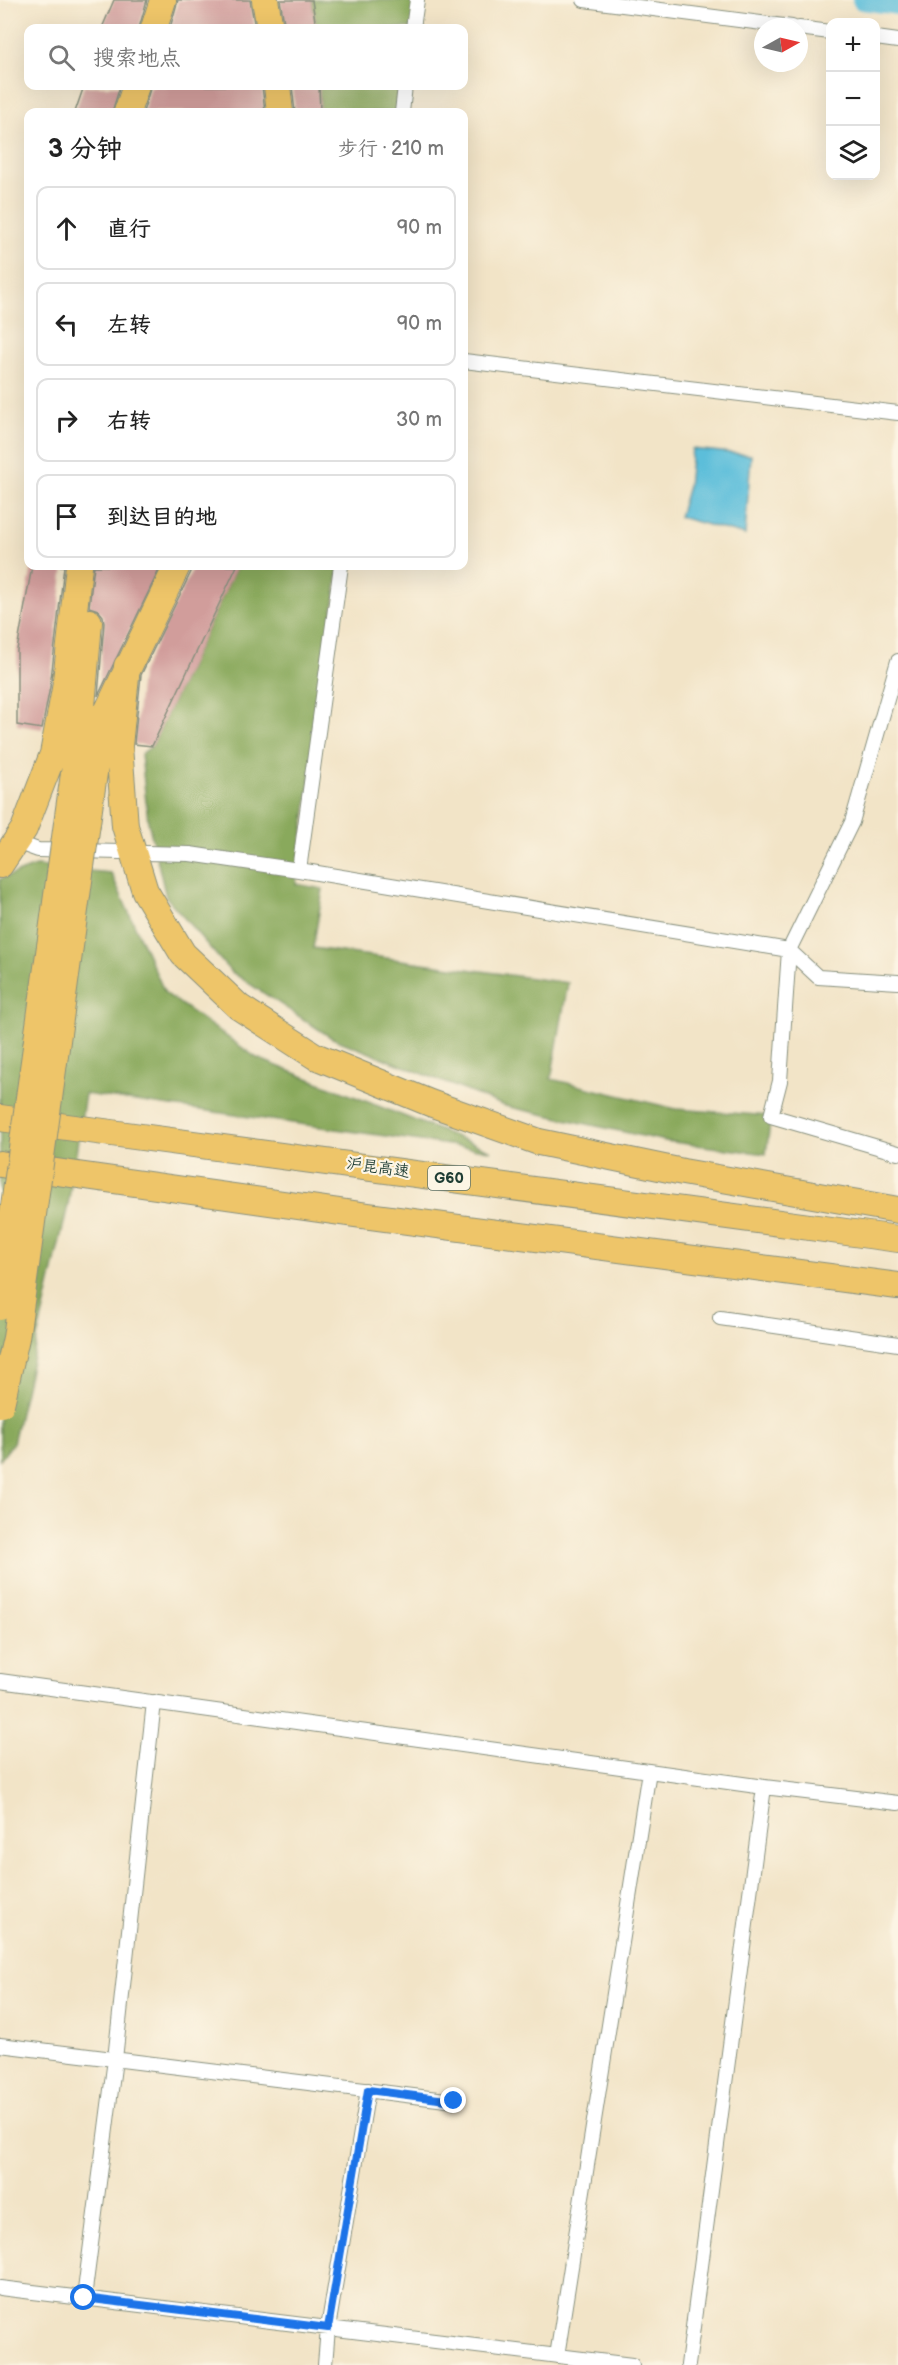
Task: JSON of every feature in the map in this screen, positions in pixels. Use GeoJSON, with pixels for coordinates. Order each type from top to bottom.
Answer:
{"type":"FeatureCollection","features":[{"type":"Feature","properties":{"kind":"highway"},"geometry":{"type":"LineString","coordinates":[[155,24],[163,0]]}},
{"type":"Feature","properties":{"kind":"highway"},"geometry":{"type":"LineString","coordinates":[[265,0],[269,24]]}},
{"type":"Feature","properties":{"kind":"highway"},"geometry":{"type":"LineString","coordinates":[[128,108],[135,90]]}},
{"type":"Feature","properties":{"kind":"highway"},"geometry":{"type":"LineString","coordinates":[[277,90],[280,108]]}},
{"type":"Feature","properties":{"kind":"highway"},"geometry":{"type":"LineString","coordinates":[[0,865],[24,829],[53,754],[65,689],[79,570]]}},
{"type":"Feature","properties":{"kind":"highway"},"geometry":{"type":"LineString","coordinates":[[0,1405],[16,1338],[78,819],[80,730],[90,611],[80,570]]}},
{"type":"Feature","properties":{"kind":"highway"},"geometry":{"type":"LineString","coordinates":[[0,1307],[78,819],[100,731],[127,666],[175,570]]}},
{"type":"Feature","properties":{"kind":"highway"},"geometry":{"type":"LineString","coordinates":[[127,666],[119,746],[125,826],[145,891],[183,954],[239,1007],[315,1056],[430,1103],[539,1142],[683,1173],[898,1210]]}},
{"type":"Feature","properties":{"kind":"highway","name":"沪昆高速"},"geometry":{"type":"LineString","coordinates":[[0,1118],[898,1239]]}},
{"type":"Feature","properties":{"kind":"highway"},"geometry":{"type":"LineString","coordinates":[[0,1164],[96,1179],[898,1286]]}},
{"type":"Feature","properties":{"kind":"highway"},"geometry":{"type":"LineString","coordinates":[[0,1178],[96,1179]]}},
{"type":"Feature","properties":{"kind":"street"},"geometry":{"type":"LineString","coordinates":[[414,24],[417,0]]}},
{"type":"Feature","properties":{"kind":"street"},"geometry":{"type":"LineString","coordinates":[[584,0],[754,22]]}},
{"type":"Feature","properties":{"kind":"street"},"geometry":{"type":"LineString","coordinates":[[808,29],[826,31]]}},
{"type":"Feature","properties":{"kind":"street"},"geometry":{"type":"LineString","coordinates":[[880,39],[898,41]]}},
{"type":"Feature","properties":{"kind":"street"},"geometry":{"type":"LineString","coordinates":[[402,108],[405,90]]}},
{"type":"Feature","properties":{"kind":"street"},"geometry":{"type":"LineString","coordinates":[[468,361],[898,413]]}},
{"type":"Feature","properties":{"kind":"street"},"geometry":{"type":"LineString","coordinates":[[299,870],[340,570]]}},
{"type":"Feature","properties":{"kind":"street"},"geometry":{"type":"LineString","coordinates":[[898,661],[852,822],[789,950],[780,1081],[771,1116],[898,1153]]}},
{"type":"Feature","properties":{"kind":"street"},"geometry":{"type":"LineString","coordinates":[[27,846],[39,850],[120,852]]}},
{"type":"Feature","properties":{"kind":"street"},"geometry":{"type":"LineString","coordinates":[[146,853],[190,854],[299,870],[789,950],[818,977],[898,982]]}},
{"type":"Feature","properties":{"kind":"street"},"geometry":{"type":"LineString","coordinates":[[720,1318],[898,1344]]}},
{"type":"Feature","properties":{"kind":"street"},"geometry":{"type":"LineString","coordinates":[[0,1681],[765,1787],[898,1803]]}},
{"type":"Feature","properties":{"kind":"street"},"geometry":{"type":"LineString","coordinates":[[84,2298],[115,2059],[154,1702]]}},
{"type":"Feature","properties":{"kind":"street"},"geometry":{"type":"LineString","coordinates":[[557,2356],[649,1771]]}},
{"type":"Feature","properties":{"kind":"street"},"geometry":{"type":"LineString","coordinates":[[688,2365],[765,1787]]}},
{"type":"Feature","properties":{"kind":"street"},"geometry":{"type":"LineString","coordinates":[[0,2045],[454,2101]]}},
{"type":"Feature","properties":{"kind":"street"},"geometry":{"type":"LineString","coordinates":[[325,2365],[328,2328],[368,2090]]}},
{"type":"Feature","properties":{"kind":"street"},"geometry":{"type":"LineString","coordinates":[[0,2288],[632,2365]]}},
{"type":"Feature","properties":{"kind":"green space"},"geometry":{"type":"Polygon","coordinates":[[[312,0],[417,0],[414,24],[315,24],[312,0]]]}},
{"type":"Feature","properties":{"kind":"green space"},"geometry":{"type":"Polygon","coordinates":[[[319,90],[404,90],[402,108],[320,108],[319,90]]]}},
{"type":"Feature","properties":{"kind":"green space"},"geometry":{"type":"Polygon","coordinates":[[[235,570],[338,570],[296,884],[323,889],[313,948],[568,983],[551,1079],[676,1109],[771,1116],[766,1154],[665,1141],[505,1106],[332,1038],[230,971],[166,897],[148,821],[141,754],[152,746],[235,570]]]}},
{"type":"Feature","properties":{"kind":"green space"},"geometry":{"type":"Polygon","coordinates":[[[36,866],[111,873],[165,993],[257,1058],[492,1151],[85,1094],[68,1205],[13,1443],[0,1460],[0,879],[36,866]]]}},
{"type":"Feature","properties":{"kind":"water"},"geometry":{"type":"Polygon","coordinates":[[[692,449],[751,455],[745,535],[679,517],[688,486],[692,449]]]}},
{"type":"Feature","properties":{"kind":"building"},"geometry":{"type":"Polygon","coordinates":[[[114,0],[147,0],[140,24],[104,24],[114,0]]]}},
{"type":"Feature","properties":{"kind":"building"},"geometry":{"type":"Polygon","coordinates":[[[178,0],[250,0],[254,24],[171,24],[178,0]]]}},
{"type":"Feature","properties":{"kind":"building"},"geometry":{"type":"Polygon","coordinates":[[[280,0],[312,0],[315,24],[284,24],[280,0]]]}},
{"type":"Feature","properties":{"kind":"building"},"geometry":{"type":"Polygon","coordinates":[[[83,90],[119,90],[113,108],[76,108],[83,90]]]}},
{"type":"Feature","properties":{"kind":"building"},"geometry":{"type":"Polygon","coordinates":[[[150,90],[262,90],[265,108],[144,108],[150,90]]]}},
{"type":"Feature","properties":{"kind":"building"},"geometry":{"type":"Polygon","coordinates":[[[292,90],[319,90],[320,108],[295,108],[292,90]]]}},
{"type":"Feature","properties":{"kind":"building"},"geometry":{"type":"Polygon","coordinates":[[[31,570],[64,570],[50,687],[42,729],[17,725],[17,650],[31,570]]]}},
{"type":"Feature","properties":{"kind":"building"},"geometry":{"type":"Polygon","coordinates":[[[94,570],[159,570],[98,696],[104,623],[103,616],[98,610],[89,607],[94,570]]]}},
{"type":"Feature","properties":{"kind":"building"},"geometry":{"type":"Polygon","coordinates":[[[191,570],[235,570],[152,746],[134,744],[141,675],[191,570]]]}},
{"type":"Feature","properties":{"kind":"waterway"},"geometry":{"type":"LineString","coordinates":[[862,0],[898,5]]}},
{"type":"Feature","properties":{"kind":"route"},"geometry":{"type":"LineString","coordinates":[[84,2298],[328,2328],[368,2090],[454,2101]]}}]}
